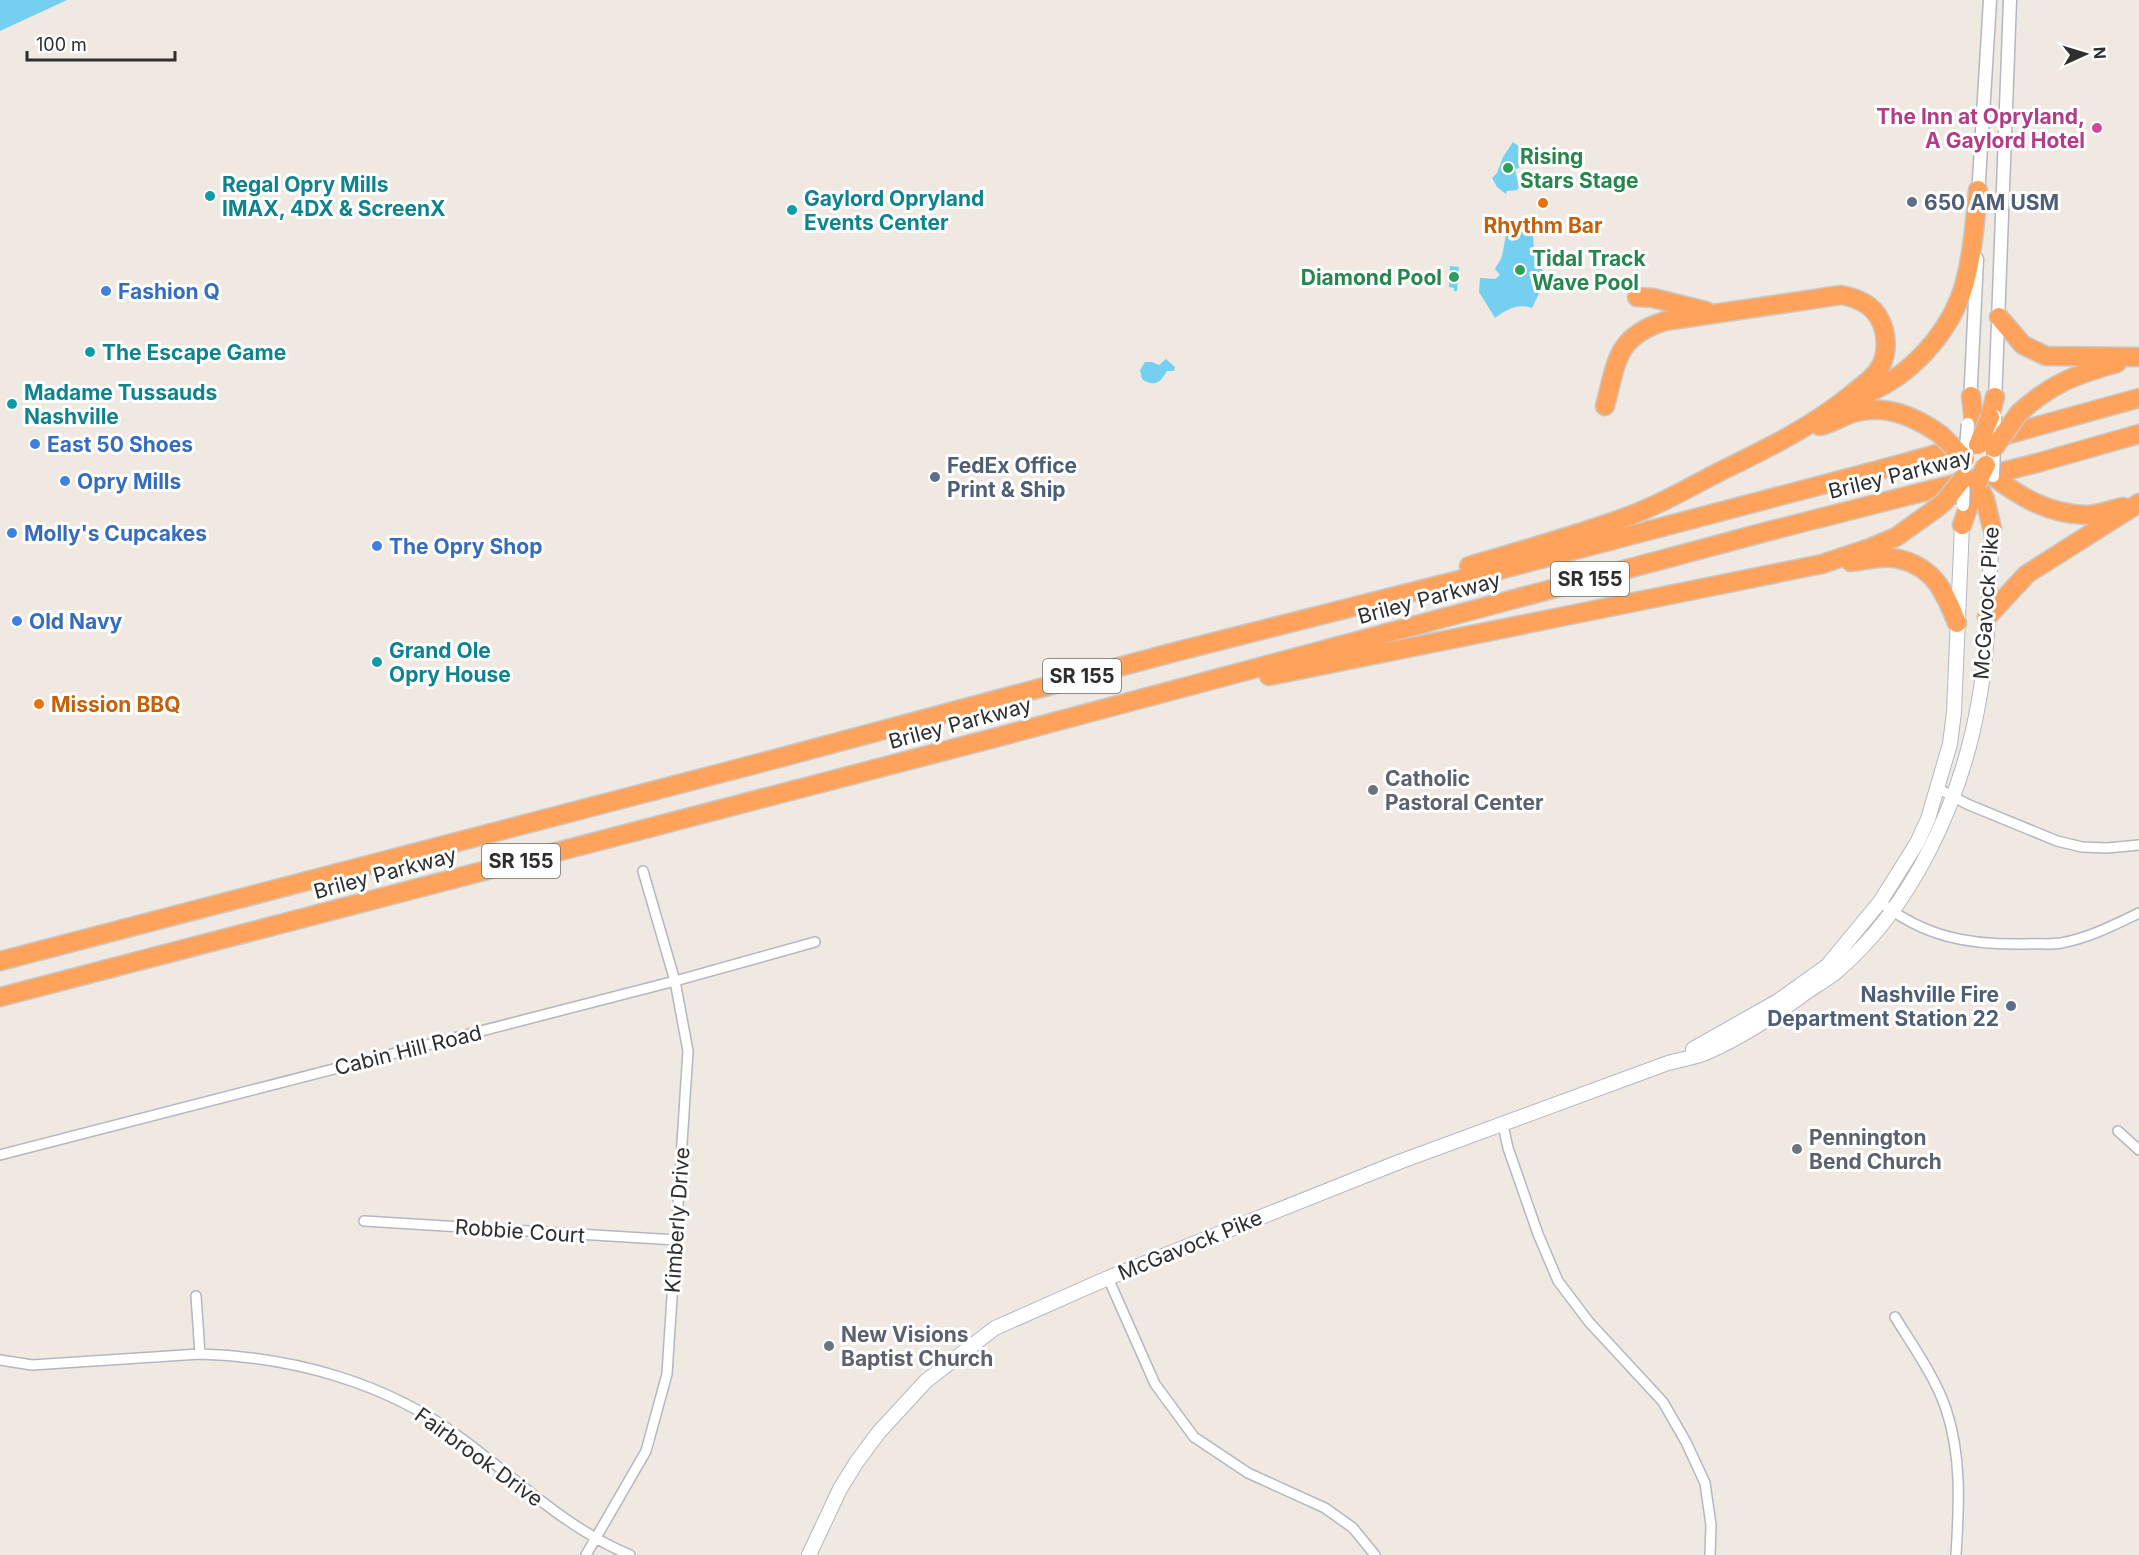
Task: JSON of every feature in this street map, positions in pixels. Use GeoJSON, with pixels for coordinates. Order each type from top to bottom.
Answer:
{"type":"FeatureCollection","features":[{"type":"Feature","properties":{"kind":"highway"},"geometry":{"type":"LineString","coordinates":[[1843,401],[1866,394],[1909,369],[1933,344],[1965,285],[1970,264],[1978,190]]}},
{"type":"Feature","properties":{"kind":"highway"},"geometry":{"type":"LineString","coordinates":[[1290,622],[1623,519],[1674,496],[1800,431],[1843,401],[1879,369],[1886,344],[1884,330],[1879,316],[1867,303],[1854,297],[1841,295],[1665,321],[1649,326],[1637,334],[1617,357],[1605,406]]}},
{"type":"Feature","properties":{"kind":"highway"},"geometry":{"type":"LineString","coordinates":[[1637,297],[1653,298],[1716,313]]}},
{"type":"Feature","properties":{"kind":"highway"},"geometry":{"type":"LineString","coordinates":[[1999,317],[2023,345],[2046,356],[2139,357]]}},
{"type":"Feature","properties":{"kind":"highway"},"geometry":{"type":"LineString","coordinates":[[1822,564],[1896,537],[1935,510],[1978,465],[2019,413],[2039,395],[2061,382],[2139,357]]}},
{"type":"Feature","properties":{"kind":"highway"},"geometry":{"type":"LineString","coordinates":[[1971,396],[1982,420]]}},
{"type":"Feature","properties":{"kind":"highway"},"geometry":{"type":"LineString","coordinates":[[1992,528],[1978,501],[1978,465],[1982,420],[1995,397]]}},
{"type":"Feature","properties":{"kind":"highway","name":"Briley Parkway"},"geometry":{"type":"LineString","coordinates":[[0,960],[779,758],[981,702],[1495,572],[2139,398]]}},
{"type":"Feature","properties":{"kind":"highway"},"geometry":{"type":"LineString","coordinates":[[1800,431],[1824,425],[1854,412],[1874,409],[1911,416],[1941,435],[2012,491],[2031,502],[2061,512],[2088,515],[2139,502]]}},
{"type":"Feature","properties":{"kind":"highway","name":"Briley Parkway"},"geometry":{"type":"LineString","coordinates":[[0,997],[1042,725],[1762,533],[2037,463],[2139,434]]}},
{"type":"Feature","properties":{"kind":"highway"},"geometry":{"type":"LineString","coordinates":[[1962,525],[1978,501]]}},
{"type":"Feature","properties":{"kind":"highway"},"geometry":{"type":"LineString","coordinates":[[1987,617],[2027,574],[2139,502]]}},
{"type":"Feature","properties":{"kind":"highway"},"geometry":{"type":"LineString","coordinates":[[1042,725],[1347,660],[1822,564],[1892,558],[1914,565],[1937,580],[1957,622]]}},
{"type":"Feature","properties":{"kind":"main road","name":"McGavock Pike"},"geometry":{"type":"LineString","coordinates":[[1668,1063],[1778,1001],[1827,966],[1880,902],[1917,843],[1928,819],[1950,744],[1954,712],[1962,525]]}},
{"type":"Feature","properties":{"kind":"main road","name":"McGavock Pike"},"geometry":{"type":"LineString","coordinates":[[809,1555],[826,1515],[856,1463],[879,1432],[926,1381],[995,1328],[1108,1278],[1399,1162],[1668,1063],[1702,1054],[1780,1011],[1835,972],[1892,911],[1920,870],[1942,823],[1967,754],[1979,699],[1992,528]]}},
{"type":"Feature","properties":{"kind":"street"},"geometry":{"type":"LineString","coordinates":[[1971,396],[1978,190],[1990,0]]}},
{"type":"Feature","properties":{"kind":"street"},"geometry":{"type":"LineString","coordinates":[[1995,397],[2010,0]]}},
{"type":"Feature","properties":{"kind":"street"},"geometry":{"type":"LineString","coordinates":[[1937,788],[1967,804],[2057,841],[2082,847],[2139,846]]}},
{"type":"Feature","properties":{"kind":"street","name":"Kimberly Drive"},"geometry":{"type":"LineString","coordinates":[[586,1555],[646,1451],[667,1374],[688,1051],[675,981],[643,871]]}},
{"type":"Feature","properties":{"kind":"street"},"geometry":{"type":"LineString","coordinates":[[1880,902],[1926,930],[1943,936],[1966,941],[2007,944],[2060,943],[2096,933],[2139,913]]}},
{"type":"Feature","properties":{"kind":"street","name":"Cabin Hill Road"},"geometry":{"type":"LineString","coordinates":[[0,1155],[675,981],[814,942]]}},
{"type":"Feature","properties":{"kind":"street"},"geometry":{"type":"LineString","coordinates":[[1503,1125],[1508,1148],[1538,1234],[1558,1281],[1589,1322],[1663,1402],[1686,1442],[1705,1483],[1711,1525],[1710,1555]]}},
{"type":"Feature","properties":{"kind":"street"},"geometry":{"type":"LineString","coordinates":[[2118,1131],[2139,1150]]}},
{"type":"Feature","properties":{"kind":"street","name":"Robbie Court"},"geometry":{"type":"LineString","coordinates":[[364,1221],[676,1240]]}},
{"type":"Feature","properties":{"kind":"street"},"geometry":{"type":"LineString","coordinates":[[1108,1278],[1155,1384],[1194,1437],[1248,1473],[1325,1508],[1353,1528],[1375,1555]]}},
{"type":"Feature","properties":{"kind":"street"},"geometry":{"type":"LineString","coordinates":[[196,1296],[200,1354]]}},
{"type":"Feature","properties":{"kind":"street"},"geometry":{"type":"LineString","coordinates":[[1895,1317],[1929,1373],[1946,1407],[1953,1432],[1959,1490],[1956,1555]]}},
{"type":"Feature","properties":{"kind":"street","name":"Fairbrook Drive"},"geometry":{"type":"LineString","coordinates":[[0,1360],[32,1365],[200,1354],[265,1359],[344,1378],[390,1396],[441,1424],[545,1505],[594,1538],[630,1555]]}},
{"type":"Feature","properties":{"kind":"water"},"geometry":{"type":"Polygon","coordinates":[[[0,0],[67,0],[0,31],[0,0]]]}},
{"type":"Feature","properties":{"kind":"water","name":"Rising Stars Stage"},"geometry":{"type":"Polygon","coordinates":[[[1513,142],[1521,148],[1519,168],[1515,169],[1519,187],[1517,190],[1507,191],[1506,194],[1497,187],[1492,178],[1513,142]]]}},
{"type":"Feature","properties":{"kind":"water","name":"Tidal Track Wave Pool"},"geometry":{"type":"Polygon","coordinates":[[[1519,222],[1533,224],[1536,259],[1548,275],[1532,308],[1521,306],[1512,308],[1495,318],[1479,292],[1480,278],[1495,279],[1500,275],[1495,269],[1501,258],[1506,236],[1510,227],[1519,222]]]}},
{"type":"Feature","properties":{"kind":"water","name":"Diamond Pool"},"geometry":{"type":"Polygon","coordinates":[[[1450,266],[1459,267],[1457,291],[1449,287],[1450,266]]]}},
{"type":"Feature","properties":{"kind":"water"},"geometry":{"type":"Polygon","coordinates":[[[1166,359],[1175,367],[1174,371],[1167,371],[1157,383],[1146,382],[1142,379],[1140,370],[1145,362],[1159,365],[1166,359]]]}},
{"type":"Feature","properties":{"kind":"place","name":"The Inn at Opryland, A Gaylord Hotel"},"geometry":{"type":"Point","coordinates":[2097,128]}},
{"type":"Feature","properties":{"kind":"place","name":"Rising Stars Stage"},"geometry":{"type":"Point","coordinates":[1508,168]}},
{"type":"Feature","properties":{"kind":"place","name":"Regal Opry Mills IMAX, 4DX & ScreenX"},"geometry":{"type":"Point","coordinates":[210,196]}},
{"type":"Feature","properties":{"kind":"place","name":"650 AM USM"},"geometry":{"type":"Point","coordinates":[1912,202]}},
{"type":"Feature","properties":{"kind":"place","name":"Rhythm Bar"},"geometry":{"type":"Point","coordinates":[1543,203]}},
{"type":"Feature","properties":{"kind":"place","name":"Gaylord Opryland Events Center"},"geometry":{"type":"Point","coordinates":[792,210]}},
{"type":"Feature","properties":{"kind":"place","name":"Tidal Track Wave Pool"},"geometry":{"type":"Point","coordinates":[1520,270]}},
{"type":"Feature","properties":{"kind":"place","name":"Diamond Pool"},"geometry":{"type":"Point","coordinates":[1454,277]}},
{"type":"Feature","properties":{"kind":"place","name":"Fashion Q"},"geometry":{"type":"Point","coordinates":[106,291]}},
{"type":"Feature","properties":{"kind":"place","name":"The Escape Game"},"geometry":{"type":"Point","coordinates":[90,352]}},
{"type":"Feature","properties":{"kind":"place","name":"Madame Tussauds Nashville"},"geometry":{"type":"Point","coordinates":[12,404]}},
{"type":"Feature","properties":{"kind":"place","name":"East 50 Shoes"},"geometry":{"type":"Point","coordinates":[35,444]}},
{"type":"Feature","properties":{"kind":"place","name":"FedEx Office Print & Ship"},"geometry":{"type":"Point","coordinates":[935,477]}},
{"type":"Feature","properties":{"kind":"place","name":"Opry Mills"},"geometry":{"type":"Point","coordinates":[65,481]}},
{"type":"Feature","properties":{"kind":"place","name":"Molly's Cupcakes"},"geometry":{"type":"Point","coordinates":[12,533]}},
{"type":"Feature","properties":{"kind":"place","name":"The Opry Shop"},"geometry":{"type":"Point","coordinates":[377,546]}},
{"type":"Feature","properties":{"kind":"place","name":"Old Navy"},"geometry":{"type":"Point","coordinates":[17,621]}},
{"type":"Feature","properties":{"kind":"place","name":"Grand Ole Opry House"},"geometry":{"type":"Point","coordinates":[377,662]}},
{"type":"Feature","properties":{"kind":"place","name":"Mission BBQ"},"geometry":{"type":"Point","coordinates":[39,704]}},
{"type":"Feature","properties":{"kind":"place","name":"Catholic Pastoral Center"},"geometry":{"type":"Point","coordinates":[1373,790]}},
{"type":"Feature","properties":{"kind":"place","name":"Nashville Fire Department Station 22"},"geometry":{"type":"Point","coordinates":[2011,1006]}},
{"type":"Feature","properties":{"kind":"place","name":"Pennington Bend Church"},"geometry":{"type":"Point","coordinates":[1797,1149]}},
{"type":"Feature","properties":{"kind":"place","name":"New Visions Baptist Church"},"geometry":{"type":"Point","coordinates":[829,1346]}}]}
